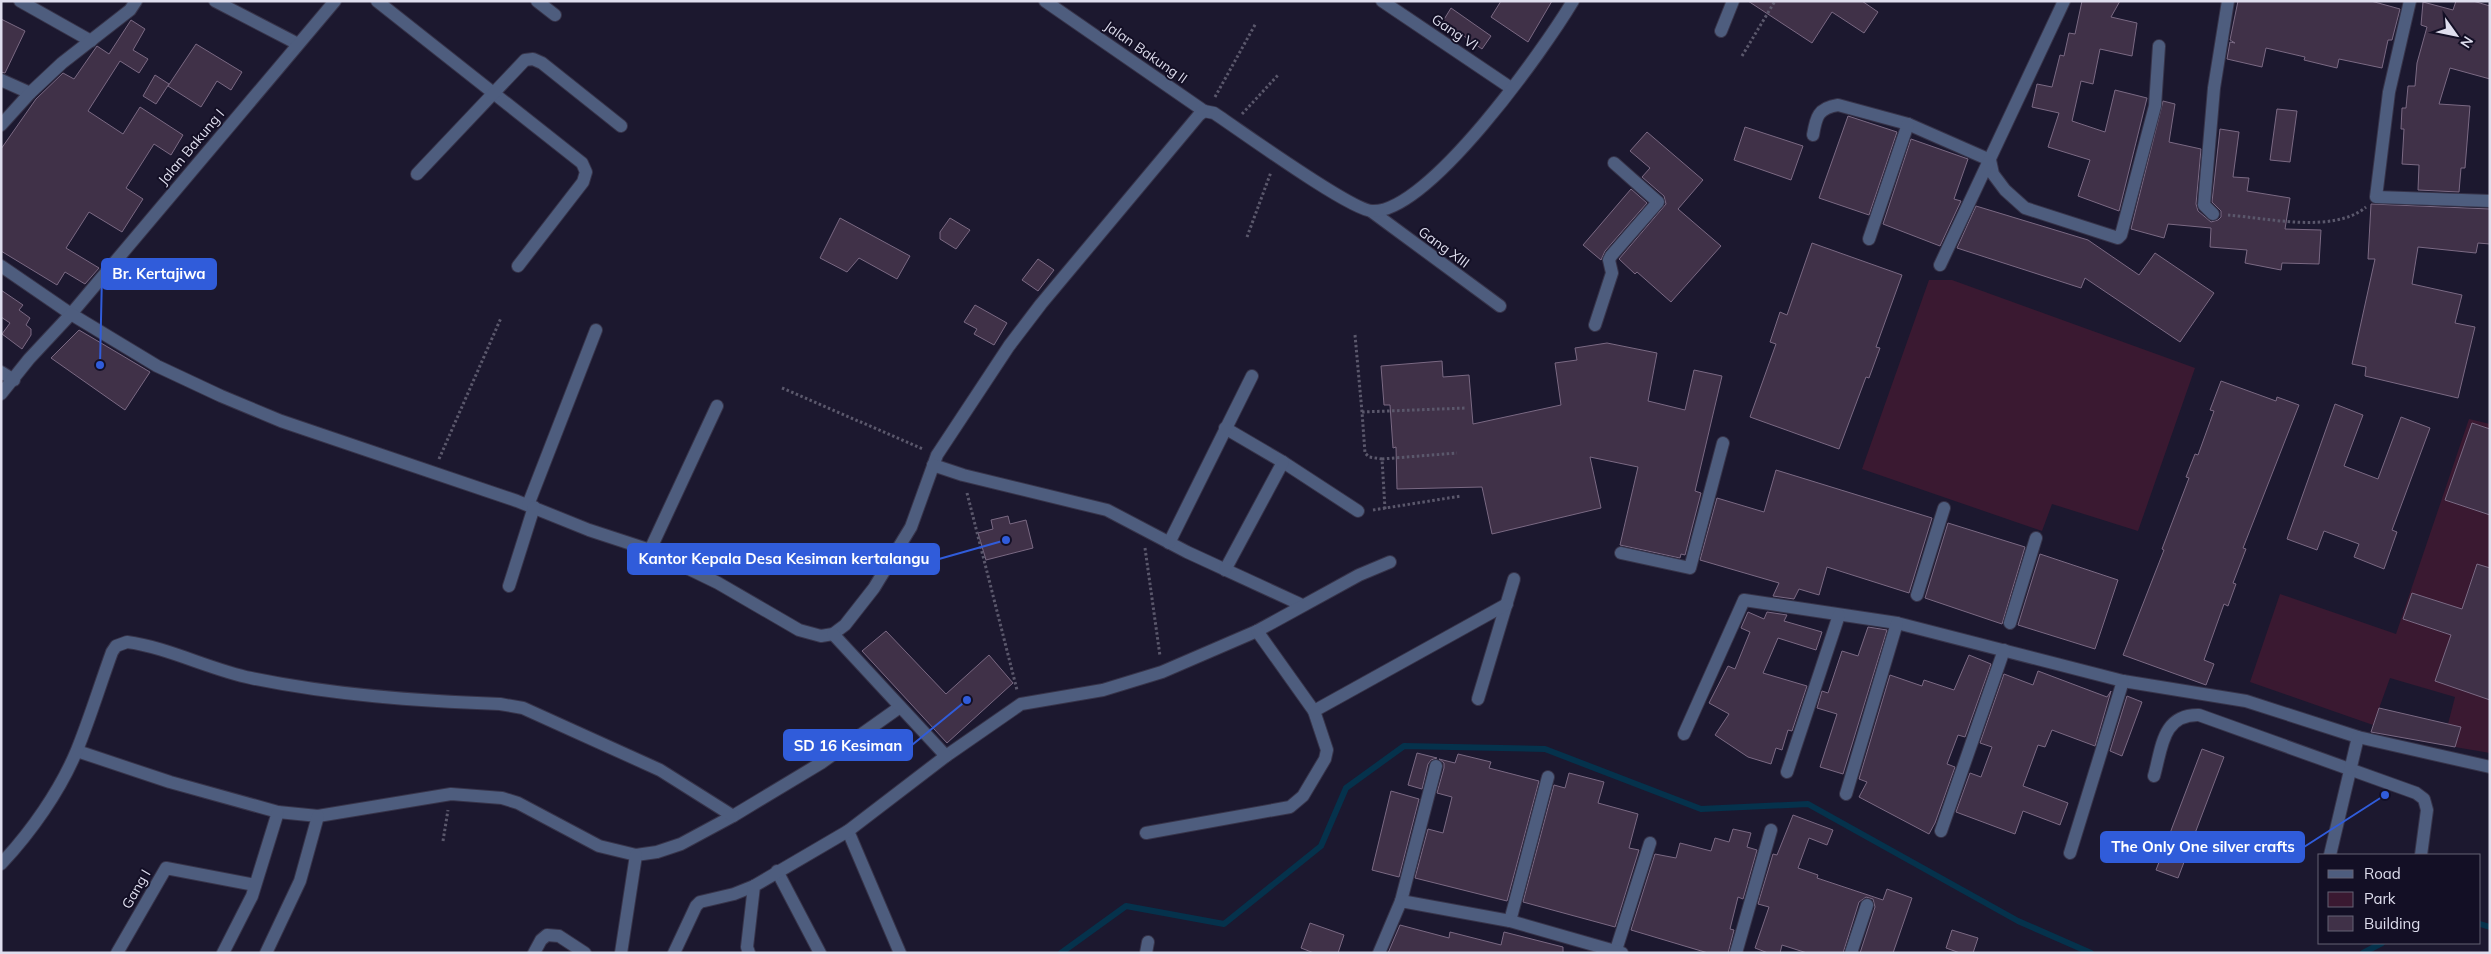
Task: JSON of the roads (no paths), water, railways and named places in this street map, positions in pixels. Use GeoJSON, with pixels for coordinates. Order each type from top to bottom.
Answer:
{"type":"FeatureCollection","features":[{"type":"Feature","properties":{"kind":"street"},"geometry":{"type":"LineString","coordinates":[[20,1],[90,42]]}},
{"type":"Feature","properties":{"kind":"street"},"geometry":{"type":"LineString","coordinates":[[1,125],[30,93],[130,10],[136,1]]}},
{"type":"Feature","properties":{"kind":"street"},"geometry":{"type":"LineString","coordinates":[[215,1],[298,44]]}},
{"type":"Feature","properties":{"kind":"street","name":"Jalan Bakung I"},"geometry":{"type":"LineString","coordinates":[[1,394],[71,314],[335,1]]}},
{"type":"Feature","properties":{"kind":"street"},"geometry":{"type":"LineString","coordinates":[[377,1],[582,163],[586,172],[583,182],[518,266]]}},
{"type":"Feature","properties":{"kind":"street"},"geometry":{"type":"LineString","coordinates":[[537,1],[555,15]]}},
{"type":"Feature","properties":{"kind":"street","name":"Jalan Bakung II"},"geometry":{"type":"LineString","coordinates":[[1045,1],[1206,111],[1232,125],[1278,155]]}},
{"type":"Feature","properties":{"kind":"street","name":"Gang VI"},"geometry":{"type":"LineString","coordinates":[[1382,1],[1511,88]]}},
{"type":"Feature","properties":{"kind":"street"},"geometry":{"type":"LineString","coordinates":[[1371,211],[1393,207],[1408,198],[1453,160],[1511,88],[1573,1]]}},
{"type":"Feature","properties":{"kind":"street"},"geometry":{"type":"LineString","coordinates":[[1720,31],[1733,1]]}},
{"type":"Feature","properties":{"kind":"street"},"geometry":{"type":"LineString","coordinates":[[1940,266],[2064,1]]}},
{"type":"Feature","properties":{"kind":"street"},"geometry":{"type":"LineString","coordinates":[[2213,214],[2208,212],[2204,205],[2214,88],[2228,1]]}},
{"type":"Feature","properties":{"kind":"street"},"geometry":{"type":"LineString","coordinates":[[2410,1],[2389,92],[2376,197],[2490,201]]}},
{"type":"Feature","properties":{"kind":"street"},"geometry":{"type":"LineString","coordinates":[[1990,160],[1993,174],[2005,190],[2024,208],[2118,238],[2121,235],[2155,106],[2158,46]]}},
{"type":"Feature","properties":{"kind":"street"},"geometry":{"type":"LineString","coordinates":[[417,174],[495,94],[525,60],[533,59],[542,63],[621,126]]}},
{"type":"Feature","properties":{"kind":"street"},"geometry":{"type":"LineString","coordinates":[[1,80],[30,93]]}},
{"type":"Feature","properties":{"kind":"street"},"geometry":{"type":"LineString","coordinates":[[1813,135],[1816,116],[1819,111],[1828,106],[1838,105],[1908,124],[1990,160]]}},
{"type":"Feature","properties":{"kind":"street"},"geometry":{"type":"LineString","coordinates":[[1,266],[71,314],[156,366],[200,387],[281,421],[531,506],[589,530],[650,550],[718,583],[799,630],[821,636],[833,634],[845,625],[874,588],[902,543],[916,516],[935,460],[972,401],[1041,304],[1206,111]]}},
{"type":"Feature","properties":{"kind":"street"},"geometry":{"type":"LineString","coordinates":[[1869,239],[1908,124]]}},
{"type":"Feature","properties":{"kind":"street","name":"Gang XIII"},"geometry":{"type":"LineString","coordinates":[[1278,155],[1336,194],[1371,211],[1500,306]]}},
{"type":"Feature","properties":{"kind":"street"},"geometry":{"type":"LineString","coordinates":[[1595,325],[1612,272],[1609,260],[1611,256],[1658,202],[1614,163]]}},
{"type":"Feature","properties":{"kind":"street"},"geometry":{"type":"LineString","coordinates":[[509,586],[531,506],[596,330]]}},
{"type":"Feature","properties":{"kind":"street"},"geometry":{"type":"LineString","coordinates":[[1,372],[14,380]]}},
{"type":"Feature","properties":{"kind":"street"},"geometry":{"type":"LineString","coordinates":[[1169,543],[1252,376]]}},
{"type":"Feature","properties":{"kind":"street"},"geometry":{"type":"LineString","coordinates":[[650,550],[717,406]]}},
{"type":"Feature","properties":{"kind":"street"},"geometry":{"type":"LineString","coordinates":[[1225,428],[1283,462],[1358,511]]}},
{"type":"Feature","properties":{"kind":"street"},"geometry":{"type":"LineString","coordinates":[[1621,553],[1690,568],[1723,443]]}},
{"type":"Feature","properties":{"kind":"street"},"geometry":{"type":"LineString","coordinates":[[935,460],[963,475],[1107,510],[1169,543],[1302,605]]}},
{"type":"Feature","properties":{"kind":"street"},"geometry":{"type":"LineString","coordinates":[[1225,570],[1283,462]]}},
{"type":"Feature","properties":{"kind":"street"},"geometry":{"type":"LineString","coordinates":[[1917,595],[1944,508]]}},
{"type":"Feature","properties":{"kind":"street"},"geometry":{"type":"LineString","coordinates":[[2010,623],[2036,538]]}},
{"type":"Feature","properties":{"kind":"street"},"geometry":{"type":"LineString","coordinates":[[674,953],[696,906],[700,902],[734,894],[754,886],[848,831],[946,756],[1020,704],[1103,690],[1162,672],[1257,631],[1302,605],[1390,562]]}},
{"type":"Feature","properties":{"kind":"street"},"geometry":{"type":"LineString","coordinates":[[1478,699],[1514,579]]}},
{"type":"Feature","properties":{"kind":"street"},"geometry":{"type":"LineString","coordinates":[[1684,734],[1744,600],[1897,623],[2123,681],[2246,701],[2358,737],[2490,767]]}},
{"type":"Feature","properties":{"kind":"street"},"geometry":{"type":"LineString","coordinates":[[1314,711],[1507,604]]}},
{"type":"Feature","properties":{"kind":"street"},"geometry":{"type":"LineString","coordinates":[[1787,772],[1839,615]]}},
{"type":"Feature","properties":{"kind":"street"},"geometry":{"type":"LineString","coordinates":[[1846,794],[1897,623]]}},
{"type":"Feature","properties":{"kind":"street"},"geometry":{"type":"LineString","coordinates":[[1146,833],[1290,807],[1296,803],[1326,754],[1314,711],[1257,631]]}},
{"type":"Feature","properties":{"kind":"street"},"geometry":{"type":"LineString","coordinates":[[833,634],[946,756]]}},
{"type":"Feature","properties":{"kind":"street"},"geometry":{"type":"LineString","coordinates":[[1,864],[19,845],[47,804],[77,751],[112,652],[116,646],[127,642],[248,677],[284,684],[356,694],[500,704],[523,708],[660,770],[733,816]]}},
{"type":"Feature","properties":{"kind":"street"},"geometry":{"type":"LineString","coordinates":[[1941,831],[2004,650]]}},
{"type":"Feature","properties":{"kind":"street"},"geometry":{"type":"LineString","coordinates":[[2070,853],[2123,681]]}},
{"type":"Feature","properties":{"kind":"street"},"geometry":{"type":"LineString","coordinates":[[77,751],[170,782],[278,812],[318,816],[451,794],[487,796],[518,803],[599,846],[636,855],[657,852],[681,844],[733,816],[821,762],[900,707]]}},
{"type":"Feature","properties":{"kind":"street"},"geometry":{"type":"LineString","coordinates":[[2154,776],[2165,735],[2174,720],[2185,714],[2199,715],[2349,770],[2401,786],[2424,799],[2427,810],[2421,854]]}},
{"type":"Feature","properties":{"kind":"street"},"geometry":{"type":"LineString","coordinates":[[2330,854],[2358,737]]}},
{"type":"Feature","properties":{"kind":"street"},"geometry":{"type":"LineString","coordinates":[[1380,953],[1401,901],[1436,766]]}},
{"type":"Feature","properties":{"kind":"street"},"geometry":{"type":"LineString","coordinates":[[1510,921],[1548,776]]}},
{"type":"Feature","properties":{"kind":"street"},"geometry":{"type":"LineString","coordinates":[[224,953],[256,885],[278,812]]}},
{"type":"Feature","properties":{"kind":"street"},"geometry":{"type":"LineString","coordinates":[[266,953],[300,881],[318,816]]}},
{"type":"Feature","properties":{"kind":"street"},"geometry":{"type":"LineString","coordinates":[[1736,953],[1771,830]]}},
{"type":"Feature","properties":{"kind":"street"},"geometry":{"type":"LineString","coordinates":[[848,831],[900,953]]}},
{"type":"Feature","properties":{"kind":"street"},"geometry":{"type":"LineString","coordinates":[[1401,901],[1510,921],[1619,952],[1650,843]]}},
{"type":"Feature","properties":{"kind":"street"},"geometry":{"type":"LineString","coordinates":[[621,953],[636,855]]}},
{"type":"Feature","properties":{"kind":"street","name":"Gang I"},"geometry":{"type":"LineString","coordinates":[[117,953],[166,868],[256,885]]}},
{"type":"Feature","properties":{"kind":"street"},"geometry":{"type":"LineString","coordinates":[[777,871],[820,953]]}},
{"type":"Feature","properties":{"kind":"street"},"geometry":{"type":"LineString","coordinates":[[749,953],[747,947],[754,886]]}},
{"type":"Feature","properties":{"kind":"street"},"geometry":{"type":"LineString","coordinates":[[1851,953],[1867,905]]}},
{"type":"Feature","properties":{"kind":"street"},"geometry":{"type":"LineString","coordinates":[[534,953],[541,940],[547,935],[554,934],[585,953]]}},
{"type":"Feature","properties":{"kind":"waterway"},"geometry":{"type":"LineString","coordinates":[[1061,953],[1126,906],[1224,924],[1321,846],[1346,788],[1404,746],[1545,749],[1701,809],[1808,804],[2018,921],[2091,953]]}},
{"type":"Feature","properties":{"kind":"waterway"},"geometry":{"type":"LineString","coordinates":[[2481,924],[2490,927]]}},
{"type":"Feature","properties":{"kind":"waterway"},"geometry":{"type":"LineString","coordinates":[[2363,953],[2380,944]]}},
{"type":"Feature","properties":{"kind":"place","name":"Br. Kertajiwa"},"geometry":{"type":"Point","coordinates":[100,365]}},
{"type":"Feature","properties":{"kind":"place","name":"Kantor Kepala Desa Kesiman kertalangu"},"geometry":{"type":"Point","coordinates":[1006,540]}},
{"type":"Feature","properties":{"kind":"place","name":"SD 16 Kesiman"},"geometry":{"type":"Point","coordinates":[967,700]}},
{"type":"Feature","properties":{"kind":"place","name":"The Only One silver crafts"},"geometry":{"type":"Point","coordinates":[2385,795]}}]}
